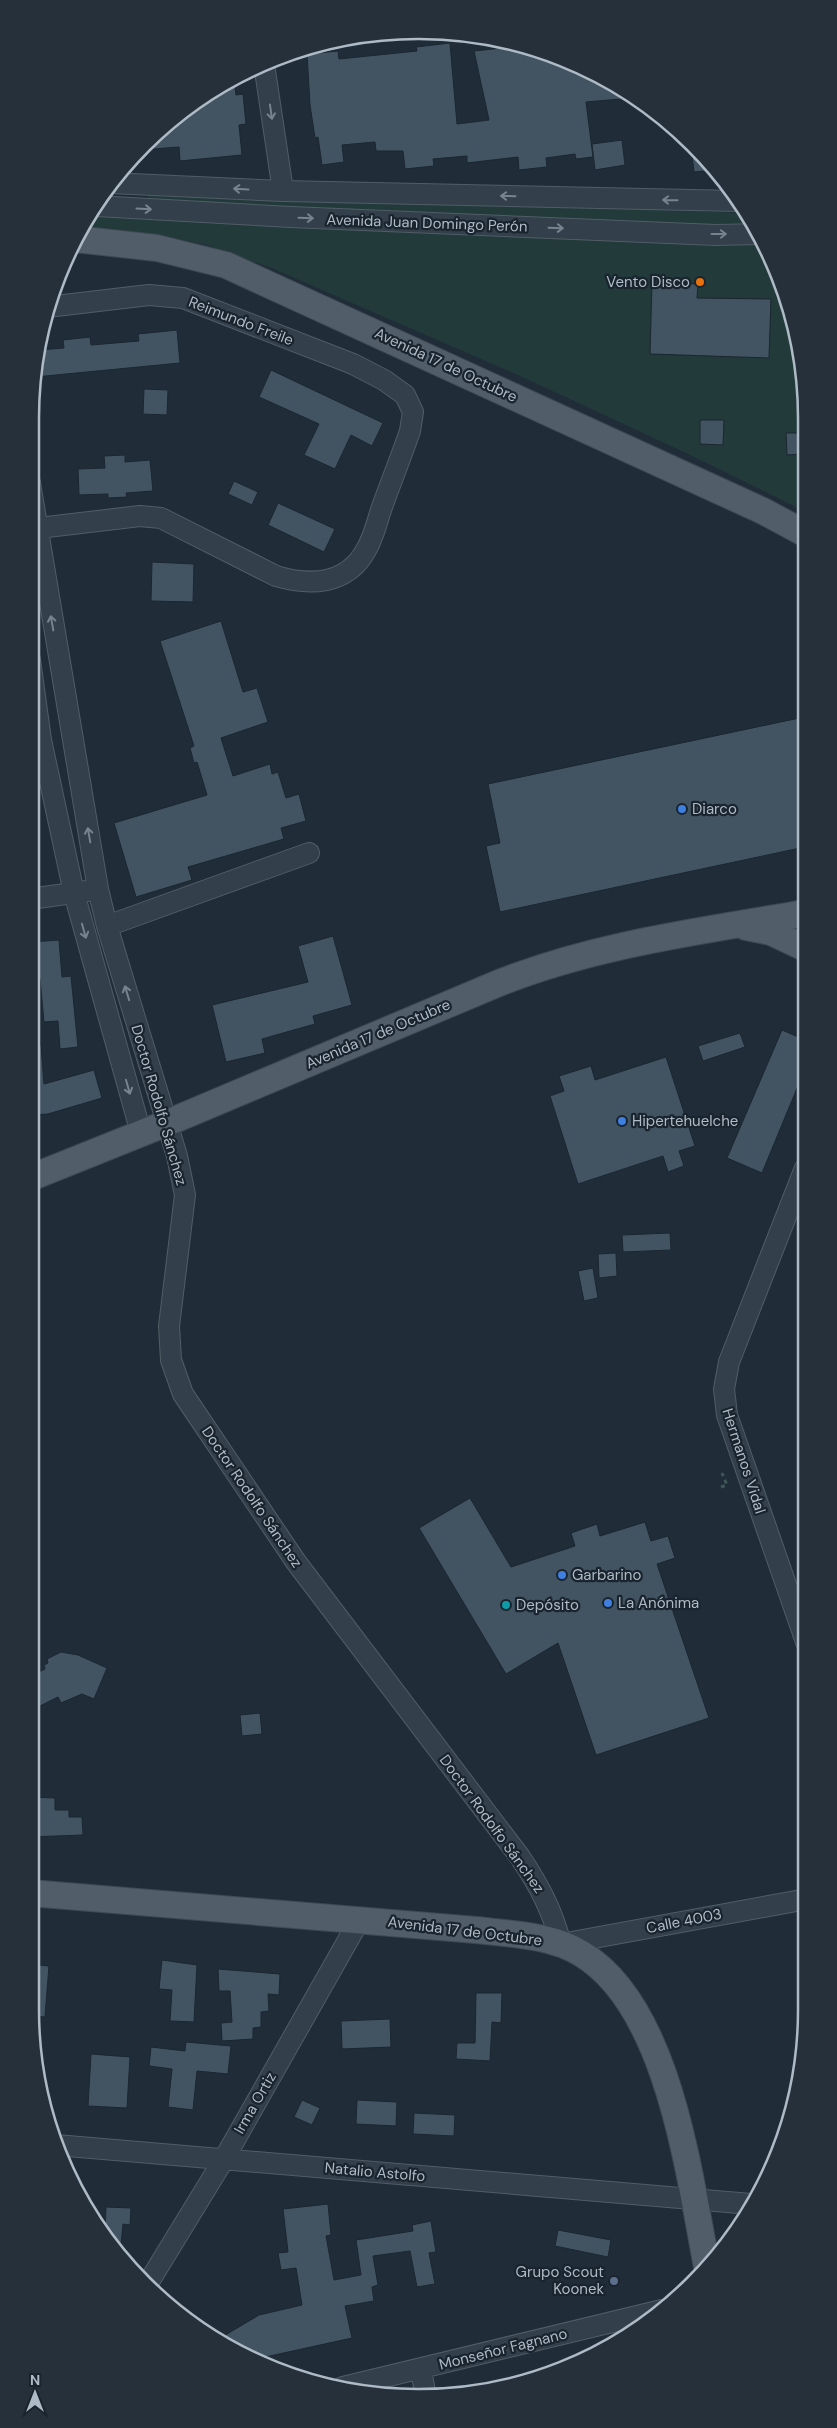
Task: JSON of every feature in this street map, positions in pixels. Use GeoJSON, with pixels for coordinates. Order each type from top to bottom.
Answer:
{"type":"FeatureCollection","features":[{"type":"Feature","properties":{"kind":"main road","name":"Avenida 17 de Octubre"},"geometry":{"type":"LineString","coordinates":[[84,240],[165,249],[226,265],[764,511],[798,530]]}},
{"type":"Feature","properties":{"kind":"main road","name":"Avenida 17 de Octubre"},"geometry":{"type":"LineString","coordinates":[[39,1174],[141,1134],[499,983],[549,964],[613,947],[798,914]]}},
{"type":"Feature","properties":{"kind":"main road","name":"Avenida 17 de Octubre"},"geometry":{"type":"LineString","coordinates":[[736,925],[771,932],[798,945]]}},
{"type":"Feature","properties":{"kind":"main road","name":"Avenida 17 de Octubre"},"geometry":{"type":"LineString","coordinates":[[39,1894],[476,1930],[561,1944],[582,1953],[616,1982],[640,2018],[650,2039],[671,2101],[694,2199],[705,2258]]}},
{"type":"Feature","properties":{"kind":"street"},"geometry":{"type":"LineString","coordinates":[[265,72],[283,192]]}},
{"type":"Feature","properties":{"kind":"street","name":"Avenida Juan Domingo Perón"},"geometry":{"type":"LineString","coordinates":[[121,183],[283,192],[730,202]]}},
{"type":"Feature","properties":{"kind":"street","name":"Avenida Juan Domingo Perón"},"geometry":{"type":"LineString","coordinates":[[104,206],[291,218],[716,235],[750,234]]}},
{"type":"Feature","properties":{"kind":"street","name":"Reimundo Freile"},"geometry":{"type":"LineString","coordinates":[[39,527],[140,516],[162,518],[276,576],[296,582],[318,582],[335,579],[353,569],[366,550],[410,431],[413,412],[405,395],[384,380],[353,364],[182,298],[149,294],[56,306]]}},
{"type":"Feature","properties":{"kind":"street","name":"Doctor Rodolfo Sánchez"},"geometry":{"type":"LineString","coordinates":[[39,558],[106,926],[177,1156],[184,1194],[169,1326],[171,1360],[183,1394],[296,1562],[520,1857],[546,1898],[554,1917],[561,1944]]}},
{"type":"Feature","properties":{"kind":"street"},"geometry":{"type":"LineString","coordinates":[[39,661],[59,660]]}},
{"type":"Feature","properties":{"kind":"street","name":"Doctor Rodolfo Sánchez"},"geometry":{"type":"LineString","coordinates":[[39,726],[74,893],[141,1134]]}},
{"type":"Feature","properties":{"kind":"street"},"geometry":{"type":"LineString","coordinates":[[106,926],[309,853]]}},
{"type":"Feature","properties":{"kind":"street"},"geometry":{"type":"LineString","coordinates":[[39,898],[98,889]]}},
{"type":"Feature","properties":{"kind":"street","name":"Hermanos Vidal"},"geometry":{"type":"LineString","coordinates":[[798,1186],[732,1354],[724,1389],[727,1415],[798,1619]]}},
{"type":"Feature","properties":{"kind":"street","name":"Calle 4003"},"geometry":{"type":"LineString","coordinates":[[561,1944],[798,1900]]}},
{"type":"Feature","properties":{"kind":"street","name":"Irma Ortiz"},"geometry":{"type":"LineString","coordinates":[[150,2278],[224,2159],[360,1919]]}},
{"type":"Feature","properties":{"kind":"street","name":"Natalio Astolfo"},"geometry":{"type":"LineString","coordinates":[[64,2146],[744,2203]]}},
{"type":"Feature","properties":{"kind":"street","name":"Monseñor Fagnano"},"geometry":{"type":"LineString","coordinates":[[357,2384],[421,2370],[645,2314]]}},
{"type":"Feature","properties":{"kind":"street"},"geometry":{"type":"LineString","coordinates":[[421,2370],[425,2389]]}},
{"type":"Feature","properties":{"kind":"path"},"geometry":{"type":"LineString","coordinates":[[721,1487],[727,1485],[722,1473]]}},
{"type":"Feature","properties":{"kind":"green space"},"geometry":{"type":"Polygon","coordinates":[[[147,195],[401,201],[737,213],[743,223],[696,225],[149,201],[147,195]]]}},
{"type":"Feature","properties":{"kind":"green space"},"geometry":{"type":"Polygon","coordinates":[[[98,216],[625,240],[754,241],[778,296],[791,344],[797,394],[798,508],[684,452],[518,375],[269,267],[207,245],[164,236],[90,229],[98,216]]]}},
{"type":"Feature","properties":{"kind":"building"},"geometry":{"type":"Polygon","coordinates":[[[450,43],[457,124],[489,120],[474,51],[501,48],[541,59],[586,78],[622,99],[586,102],[593,157],[576,159],[575,154],[546,158],[547,167],[519,170],[518,157],[467,163],[467,156],[433,159],[434,166],[405,169],[403,151],[376,151],[375,142],[342,145],[344,162],[322,165],[318,137],[315,138],[310,105],[307,56],[338,51],[339,59],[417,51],[416,47],[450,43]]]}},
{"type":"Feature","properties":{"kind":"building"},"geometry":{"type":"Polygon","coordinates":[[[235,87],[236,95],[243,94],[246,124],[239,125],[242,155],[180,161],[179,147],[151,149],[187,117],[229,90],[235,87]]]}},
{"type":"Feature","properties":{"kind":"building"},"geometry":{"type":"Polygon","coordinates":[[[622,140],[625,165],[595,170],[592,144],[622,140]]]}},
{"type":"Feature","properties":{"kind":"building"},"geometry":{"type":"Polygon","coordinates":[[[692,155],[706,171],[694,172],[692,155]]]}},
{"type":"Feature","properties":{"kind":"building"},"geometry":{"type":"Polygon","coordinates":[[[652,282],[698,284],[697,298],[771,299],[769,358],[650,354],[652,282]]]}},
{"type":"Feature","properties":{"kind":"building"},"geometry":{"type":"Polygon","coordinates":[[[177,330],[180,363],[41,376],[45,350],[64,348],[63,340],[90,337],[91,345],[139,341],[138,334],[177,330]]]}},
{"type":"Feature","properties":{"kind":"building"},"geometry":{"type":"Polygon","coordinates":[[[271,370],[383,423],[372,446],[351,435],[335,469],[304,455],[319,424],[259,397],[271,370]]]}},
{"type":"Feature","properties":{"kind":"building"},"geometry":{"type":"Polygon","coordinates":[[[144,389],[168,390],[167,415],[143,414],[144,389]]]}},
{"type":"Feature","properties":{"kind":"building"},"geometry":{"type":"Polygon","coordinates":[[[700,420],[724,420],[723,445],[700,444],[700,420]]]}},
{"type":"Feature","properties":{"kind":"building"},"geometry":{"type":"Polygon","coordinates":[[[786,433],[798,433],[798,454],[787,455],[786,433]]]}},
{"type":"Feature","properties":{"kind":"building"},"geometry":{"type":"Polygon","coordinates":[[[125,455],[125,462],[150,460],[153,491],[126,493],[127,497],[108,498],[108,494],[79,495],[78,469],[105,468],[104,456],[125,455]]]}},
{"type":"Feature","properties":{"kind":"building"},"geometry":{"type":"Polygon","coordinates":[[[234,481],[258,492],[252,505],[228,494],[234,481]]]}},
{"type":"Feature","properties":{"kind":"building"},"geometry":{"type":"Polygon","coordinates":[[[278,503],[335,529],[324,552],[268,525],[278,503]]]}},
{"type":"Feature","properties":{"kind":"building"},"geometry":{"type":"Polygon","coordinates":[[[152,562],[194,564],[193,602],[151,601],[152,562]]]}},
{"type":"Feature","properties":{"kind":"building"},"geometry":{"type":"Polygon","coordinates":[[[221,621],[243,692],[257,688],[268,722],[221,738],[233,776],[270,764],[272,774],[278,772],[286,798],[299,794],[306,821],[281,828],[284,839],[188,867],[192,880],[136,897],[114,823],[207,795],[197,762],[194,763],[190,748],[194,746],[160,641],[221,621]]]}},
{"type":"Feature","properties":{"kind":"building","name":"Diarco"},"geometry":{"type":"Polygon","coordinates":[[[798,718],[798,848],[500,912],[486,846],[500,843],[488,784],[798,718]]]}},
{"type":"Feature","properties":{"kind":"building"},"geometry":{"type":"Polygon","coordinates":[[[333,936],[352,1005],[313,1016],[315,1024],[262,1039],[265,1053],[226,1062],[212,1005],[308,982],[298,946],[333,936]]]}},
{"type":"Feature","properties":{"kind":"building"},"geometry":{"type":"Polygon","coordinates":[[[59,940],[62,977],[71,976],[78,1047],[60,1049],[58,1021],[44,1022],[39,979],[39,941],[59,940]]]}},
{"type":"Feature","properties":{"kind":"building"},"geometry":{"type":"Polygon","coordinates":[[[782,1030],[798,1037],[798,1086],[762,1173],[727,1158],[782,1030]]]}},
{"type":"Feature","properties":{"kind":"building"},"geometry":{"type":"Polygon","coordinates":[[[740,1033],[745,1047],[703,1061],[698,1046],[740,1033]]]}},
{"type":"Feature","properties":{"kind":"building"},"geometry":{"type":"Polygon","coordinates":[[[39,1045],[41,1045],[44,1084],[94,1070],[102,1098],[48,1114],[39,1114],[39,1045]]]}},
{"type":"Feature","properties":{"kind":"building","name":"Hipertehuelche"},"geometry":{"type":"Polygon","coordinates":[[[666,1057],[695,1146],[679,1151],[684,1166],[668,1172],[663,1156],[578,1184],[550,1096],[564,1091],[559,1076],[591,1066],[595,1080],[666,1057]]]}},
{"type":"Feature","properties":{"kind":"building"},"geometry":{"type":"Polygon","coordinates":[[[670,1233],[671,1250],[623,1252],[622,1235],[670,1233]]]}},
{"type":"Feature","properties":{"kind":"building"},"geometry":{"type":"Polygon","coordinates":[[[616,1253],[617,1276],[599,1278],[598,1254],[616,1253]]]}},
{"type":"Feature","properties":{"kind":"building"},"geometry":{"type":"Polygon","coordinates":[[[593,1268],[598,1298],[584,1301],[578,1271],[593,1268]]]}},
{"type":"Feature","properties":{"kind":"building","name":"La Anónima"},"geometry":{"type":"Polygon","coordinates":[[[470,1498],[511,1567],[575,1546],[571,1533],[597,1524],[600,1536],[645,1522],[651,1541],[668,1536],[675,1558],[657,1564],[709,1718],[596,1755],[558,1643],[506,1674],[419,1528],[470,1498]]]}},
{"type":"Feature","properties":{"kind":"building"},"geometry":{"type":"Polygon","coordinates":[[[61,1652],[78,1655],[107,1668],[94,1699],[82,1694],[61,1703],[58,1697],[39,1706],[39,1672],[45,1669],[44,1665],[48,1663],[47,1659],[61,1652]]]}},
{"type":"Feature","properties":{"kind":"building"},"geometry":{"type":"Polygon","coordinates":[[[260,1713],[262,1734],[242,1736],[240,1715],[260,1713]]]}},
{"type":"Feature","properties":{"kind":"building"},"geometry":{"type":"Polygon","coordinates":[[[39,1797],[55,1798],[55,1810],[69,1810],[69,1817],[82,1817],[83,1835],[39,1837],[39,1797]]]}},
{"type":"Feature","properties":{"kind":"building"},"geometry":{"type":"Polygon","coordinates":[[[162,1960],[197,1965],[194,2022],[170,2021],[172,1990],[159,1989],[162,1960]]]}},
{"type":"Feature","properties":{"kind":"building"},"geometry":{"type":"Polygon","coordinates":[[[39,1965],[49,1966],[45,2017],[39,2017],[39,1965]]]}},
{"type":"Feature","properties":{"kind":"building"},"geometry":{"type":"Polygon","coordinates":[[[218,1969],[280,1974],[279,1995],[268,1994],[269,2011],[261,2012],[261,2027],[253,2028],[253,2039],[222,2041],[221,2023],[232,2022],[230,1991],[219,1991],[218,1969]]]}},
{"type":"Feature","properties":{"kind":"building"},"geometry":{"type":"Polygon","coordinates":[[[476,1993],[502,1993],[501,2023],[492,2022],[490,2061],[456,2059],[457,2043],[475,2043],[476,1993]]]}},
{"type":"Feature","properties":{"kind":"building"},"geometry":{"type":"Polygon","coordinates":[[[390,2019],[391,2047],[342,2049],[341,2021],[390,2019]]]}},
{"type":"Feature","properties":{"kind":"building"},"geometry":{"type":"Polygon","coordinates":[[[186,2042],[231,2046],[228,2074],[197,2071],[193,2110],[168,2107],[172,2069],[149,2066],[151,2047],[185,2051],[186,2042]]]}},
{"type":"Feature","properties":{"kind":"building"},"geometry":{"type":"Polygon","coordinates":[[[91,2054],[130,2057],[127,2108],[88,2106],[91,2054]]]}},
{"type":"Feature","properties":{"kind":"building"},"geometry":{"type":"Polygon","coordinates":[[[302,2100],[320,2108],[312,2125],[294,2117],[302,2100]]]}},
{"type":"Feature","properties":{"kind":"building"},"geometry":{"type":"Polygon","coordinates":[[[357,2100],[397,2102],[396,2126],[356,2124],[357,2100]]]}},
{"type":"Feature","properties":{"kind":"building"},"geometry":{"type":"Polygon","coordinates":[[[414,2113],[455,2115],[454,2136],[413,2134],[414,2113]]]}},
{"type":"Feature","properties":{"kind":"building"},"geometry":{"type":"Polygon","coordinates":[[[328,2204],[331,2235],[326,2236],[334,2280],[361,2275],[356,2240],[413,2231],[412,2225],[431,2221],[436,2252],[429,2253],[435,2284],[417,2287],[410,2251],[373,2256],[378,2285],[372,2287],[374,2301],[345,2306],[352,2338],[266,2357],[251,2350],[225,2335],[259,2315],[302,2305],[296,2268],[281,2270],[278,2253],[288,2252],[283,2209],[328,2204]]]}},
{"type":"Feature","properties":{"kind":"building"},"geometry":{"type":"Polygon","coordinates":[[[106,2207],[131,2208],[130,2225],[123,2224],[121,2246],[105,2223],[106,2207]]]}},
{"type":"Feature","properties":{"kind":"building"},"geometry":{"type":"Polygon","coordinates":[[[558,2230],[611,2240],[608,2257],[555,2246],[558,2230]]]}},
{"type":"Feature","properties":{"kind":"place","name":"Vento Disco"},"geometry":{"type":"Point","coordinates":[700,282]}},
{"type":"Feature","properties":{"kind":"place","name":"Diarco"},"geometry":{"type":"Point","coordinates":[682,809]}},
{"type":"Feature","properties":{"kind":"place","name":"Hipertehuelche"},"geometry":{"type":"Point","coordinates":[622,1121]}},
{"type":"Feature","properties":{"kind":"place","name":"Garbarino"},"geometry":{"type":"Point","coordinates":[562,1575]}},
{"type":"Feature","properties":{"kind":"place","name":"La Anónima"},"geometry":{"type":"Point","coordinates":[608,1603]}},
{"type":"Feature","properties":{"kind":"place","name":"Depósito"},"geometry":{"type":"Point","coordinates":[506,1605]}},
{"type":"Feature","properties":{"kind":"place","name":"Grupo Scout Koonek"},"geometry":{"type":"Point","coordinates":[614,2281]}}]}
